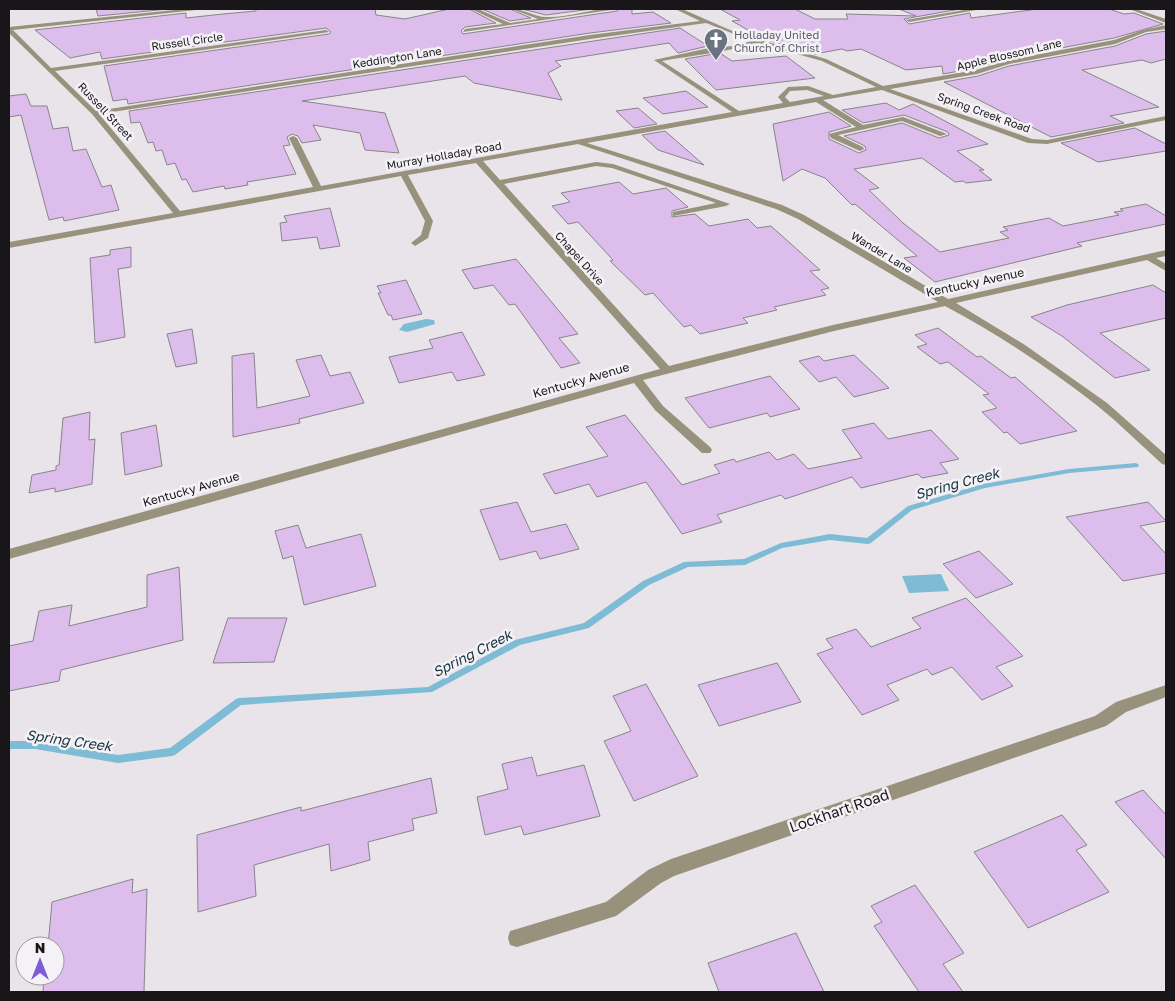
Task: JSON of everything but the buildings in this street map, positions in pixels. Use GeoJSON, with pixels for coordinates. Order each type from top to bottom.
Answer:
{"type":"FeatureCollection","features":[{"type":"Feature","properties":{"kind":"street"},"geometry":{"type":"LineString","coordinates":[[9,30],[155,10],[202,9]]}},
{"type":"Feature","properties":{"kind":"street"},"geometry":{"type":"LineString","coordinates":[[474,9],[508,24]]}},
{"type":"Feature","properties":{"kind":"street"},"geometry":{"type":"LineString","coordinates":[[515,9],[545,19]]}},
{"type":"Feature","properties":{"kind":"street"},"geometry":{"type":"LineString","coordinates":[[465,31],[614,9]]}},
{"type":"Feature","properties":{"kind":"street"},"geometry":{"type":"LineString","coordinates":[[678,9],[704,22],[758,41],[824,60],[884,89]]}},
{"type":"Feature","properties":{"kind":"street"},"geometry":{"type":"LineString","coordinates":[[909,20],[979,9]]}},
{"type":"Feature","properties":{"kind":"street"},"geometry":{"type":"LineString","coordinates":[[1132,9],[1166,21]]}},
{"type":"Feature","properties":{"kind":"street","name":"Keddington Lane"},"geometry":{"type":"LineString","coordinates":[[94,113],[590,37],[704,22]]}},
{"type":"Feature","properties":{"kind":"street","name":"Apple Blossom Lane"},"geometry":{"type":"LineString","coordinates":[[884,89],[977,72],[1020,59],[1115,42],[1166,27]]}},
{"type":"Feature","properties":{"kind":"street","name":"Russell Street"},"geometry":{"type":"LineString","coordinates":[[9,30],[94,113],[178,214]]}},
{"type":"Feature","properties":{"kind":"street","name":"Russell Circle"},"geometry":{"type":"LineString","coordinates":[[50,70],[326,32]]}},
{"type":"Feature","properties":{"kind":"street"},"geometry":{"type":"LineString","coordinates":[[738,113],[657,60],[758,41]]}},
{"type":"Feature","properties":{"kind":"street"},"geometry":{"type":"LineString","coordinates":[[788,104],[781,97],[788,89],[808,88],[833,96]]}},
{"type":"Feature","properties":{"kind":"street","name":"Murray Holladay Road"},"geometry":{"type":"LineString","coordinates":[[9,244],[833,96],[884,89]]}},
{"type":"Feature","properties":{"kind":"street","name":"Spring Creek Road"},"geometry":{"type":"LineString","coordinates":[[884,89],[1039,143],[1166,118]]}},
{"type":"Feature","properties":{"kind":"street"},"geometry":{"type":"LineString","coordinates":[[816,100],[861,127]]}},
{"type":"Feature","properties":{"kind":"street"},"geometry":{"type":"LineString","coordinates":[[860,149],[833,135],[837,132],[903,119],[943,134]]}},
{"type":"Feature","properties":{"kind":"street"},"geometry":{"type":"LineString","coordinates":[[293,138],[318,189]]}},
{"type":"Feature","properties":{"kind":"street","name":"Wander Lane"},"geometry":{"type":"LineString","coordinates":[[579,142],[779,207],[801,217],[927,292],[948,302],[1062,375],[1103,405],[1166,461]]}},
{"type":"Feature","properties":{"kind":"street","name":"Chapel Drive"},"geometry":{"type":"LineString","coordinates":[[478,160],[666,370]]}},
{"type":"Feature","properties":{"kind":"street"},"geometry":{"type":"LineString","coordinates":[[499,183],[596,164],[613,166],[726,204],[676,214]]}},
{"type":"Feature","properties":{"kind":"street"},"geometry":{"type":"LineString","coordinates":[[403,174],[429,221],[425,236],[415,243]]}},
{"type":"Feature","properties":{"kind":"street","name":"Kentucky Avenue"},"geometry":{"type":"LineString","coordinates":[[9,554],[666,370],[833,328],[1166,253]]}},
{"type":"Feature","properties":{"kind":"street"},"geometry":{"type":"LineString","coordinates":[[1149,257],[1166,268]]}},
{"type":"Feature","properties":{"kind":"street"},"geometry":{"type":"LineString","coordinates":[[636,378],[659,408],[706,450]]}},
{"type":"Feature","properties":{"kind":"street","name":"Lockhart Road"},"geometry":{"type":"LineString","coordinates":[[517,938],[610,910],[623,902],[648,880],[671,868],[1100,721],[1121,707],[1166,691]]}},
{"type":"Feature","properties":{"kind":"water"},"geometry":{"type":"Polygon","coordinates":[[[426,319],[434,320],[435,324],[407,332],[399,330],[404,324],[426,319]]]}},
{"type":"Feature","properties":{"kind":"water"},"geometry":{"type":"Polygon","coordinates":[[[941,574],[949,591],[909,593],[902,576],[941,574]]]}},
{"type":"Feature","properties":{"kind":"waterway","name":"Spring Creek"},"geometry":{"type":"LineString","coordinates":[[9,745],[35,745],[118,759],[172,752],[239,702],[429,690],[518,642],[586,626],[646,583],[687,564],[745,562],[781,546],[830,537],[868,541],[910,508],[985,486],[1069,471],[1136,465]]}},
{"type":"Feature","properties":{"kind":"place","name":"Holladay United Church of Christ"},"geometry":{"type":"Point","coordinates":[716,61]}}]}
